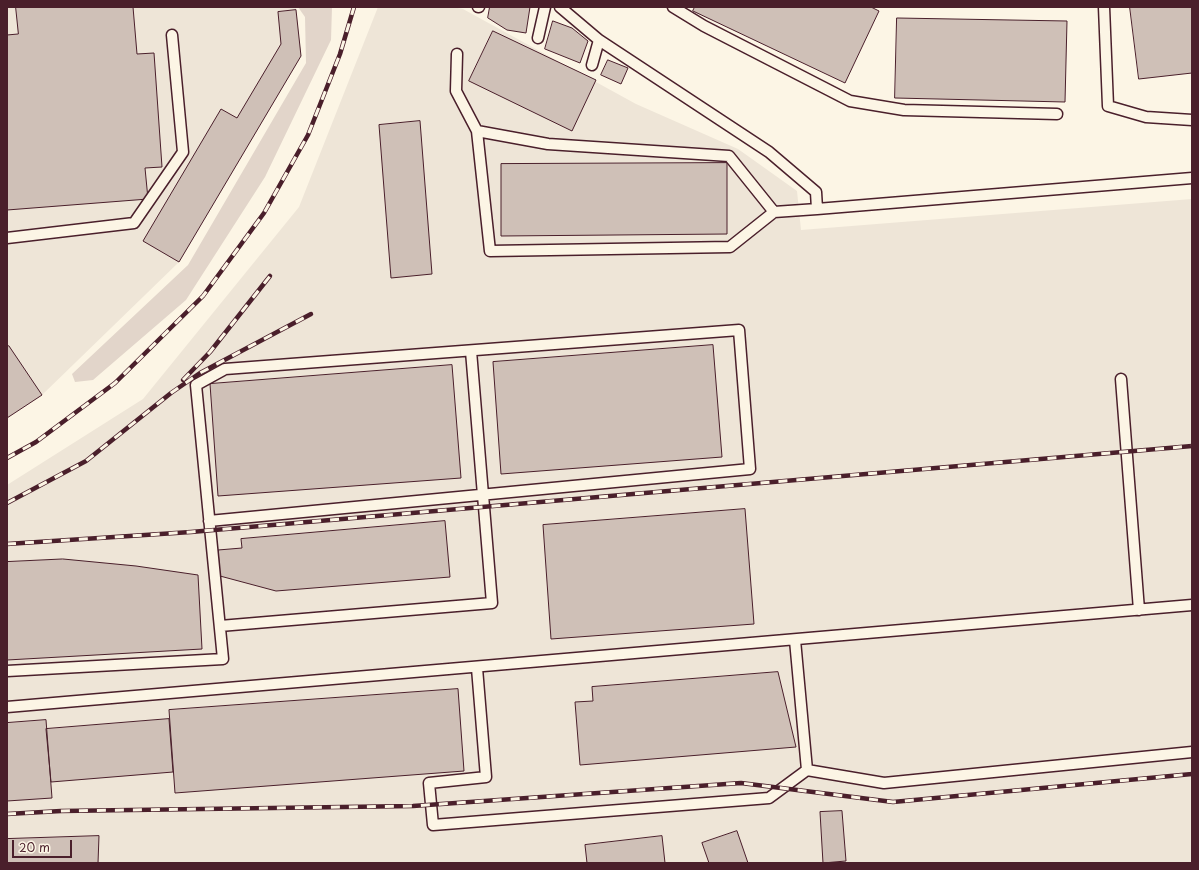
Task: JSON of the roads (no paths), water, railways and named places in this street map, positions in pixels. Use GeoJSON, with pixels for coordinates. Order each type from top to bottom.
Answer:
{"type":"FeatureCollection","features":[{"type":"Feature","properties":{"kind":"lane"},"geometry":{"type":"LineString","coordinates":[[538,38],[545,7]]}},
{"type":"Feature","properties":{"kind":"lane"},"geometry":{"type":"LineString","coordinates":[[560,7],[599,40],[769,152],[816,192],[818,209]]}},
{"type":"Feature","properties":{"kind":"lane"},"geometry":{"type":"LineString","coordinates":[[673,7],[704,26],[850,101],[904,110],[1057,114]]}},
{"type":"Feature","properties":{"kind":"lane"},"geometry":{"type":"LineString","coordinates":[[1104,7],[1108,106],[1146,117],[1192,120]]}},
{"type":"Feature","properties":{"kind":"lane"},"geometry":{"type":"LineString","coordinates":[[7,238],[134,223],[182,152],[172,35]]}},
{"type":"Feature","properties":{"kind":"lane"},"geometry":{"type":"LineString","coordinates":[[592,65],[599,40]]}},
{"type":"Feature","properties":{"kind":"lane"},"geometry":{"type":"LineString","coordinates":[[457,54],[456,91],[477,131],[490,251],[730,247],[774,212],[1192,178]]}},
{"type":"Feature","properties":{"kind":"lane"},"geometry":{"type":"LineString","coordinates":[[477,131],[548,144],[729,156],[774,212]]}},
{"type":"Feature","properties":{"kind":"lane"},"geometry":{"type":"LineString","coordinates":[[7,671],[223,659],[209,521],[196,385],[225,369],[739,330],[750,469],[209,521]]}},
{"type":"Feature","properties":{"kind":"lane"},"geometry":{"type":"LineString","coordinates":[[220,626],[492,604],[471,351]]}},
{"type":"Feature","properties":{"kind":"lane"},"geometry":{"type":"LineString","coordinates":[[1120,379],[1139,610]]}},
{"type":"Feature","properties":{"kind":"lane"},"geometry":{"type":"LineString","coordinates":[[7,708],[1192,605]]}},
{"type":"Feature","properties":{"kind":"lane"},"geometry":{"type":"LineString","coordinates":[[795,640],[807,770]]}},
{"type":"Feature","properties":{"kind":"lane"},"geometry":{"type":"LineString","coordinates":[[477,668],[486,777],[429,783],[433,825],[769,798],[807,770],[884,783],[1192,752]]}},
{"type":"Feature","properties":{"kind":"railway"},"geometry":{"type":"LineString","coordinates":[[7,458],[36,442],[115,383],[203,296],[264,213],[308,135],[340,54],[354,7]]}},
{"type":"Feature","properties":{"kind":"railway"},"geometry":{"type":"LineString","coordinates":[[183,380],[210,352],[270,276]]}},
{"type":"Feature","properties":{"kind":"railway"},"geometry":{"type":"LineString","coordinates":[[7,503],[86,461],[171,393],[200,373],[311,314]]}},
{"type":"Feature","properties":{"kind":"railway"},"geometry":{"type":"LineString","coordinates":[[7,544],[191,532],[1192,446]]}},
{"type":"Feature","properties":{"kind":"railway"},"geometry":{"type":"LineString","coordinates":[[7,814],[61,811],[413,806],[741,783],[893,802],[1192,774]]}}]}
